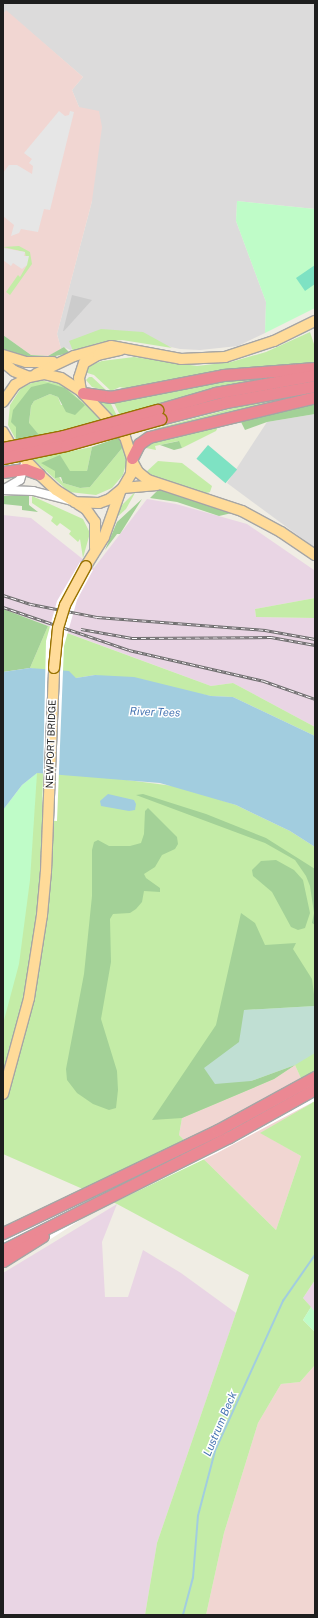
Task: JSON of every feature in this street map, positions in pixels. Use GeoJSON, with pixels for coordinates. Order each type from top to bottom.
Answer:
{"type":"FeatureCollection","features":[{"type":"Feature","properties":{"kind":"highway"},"geometry":{"type":"LineString","coordinates":[[82,392],[110,396],[223,375],[315,368]]}},
{"type":"Feature","properties":{"kind":"highway"},"geometry":{"type":"LineString","coordinates":[[3,458],[66,444],[158,415],[215,393],[315,375]]}},
{"type":"Feature","properties":{"kind":"highway"},"geometry":{"type":"LineString","coordinates":[[3,448],[158,415],[315,386]]}},
{"type":"Feature","properties":{"kind":"highway"},"geometry":{"type":"LineString","coordinates":[[132,460],[139,444],[149,438],[315,397]]}},
{"type":"Feature","properties":{"kind":"highway"},"geometry":{"type":"LineString","coordinates":[[3,472],[25,464],[39,474]]}},
{"type":"Feature","properties":{"kind":"highway"},"geometry":{"type":"LineString","coordinates":[[3,1233],[218,1130],[315,1077]]}},
{"type":"Feature","properties":{"kind":"highway"},"geometry":{"type":"LineString","coordinates":[[4,1257],[85,1209],[229,1137],[315,1089]]}},
{"type":"Feature","properties":{"kind":"highway"},"geometry":{"type":"LineString","coordinates":[[3,1239],[85,1194]]}},
{"type":"Feature","properties":{"kind":"highway"},"geometry":{"type":"LineString","coordinates":[[4,1257],[70,1221],[85,1209]]}},
{"type":"Feature","properties":{"kind":"main road"},"geometry":{"type":"LineString","coordinates":[[3,402],[15,385],[30,376],[61,361],[102,347],[134,348],[181,359],[225,357],[274,341],[315,321]]}},
{"type":"Feature","properties":{"kind":"main road"},"geometry":{"type":"LineString","coordinates":[[82,392],[80,370],[87,360],[98,355],[134,348]]}},
{"type":"Feature","properties":{"kind":"main road"},"geometry":{"type":"LineString","coordinates":[[3,355],[26,362],[61,361]]}},
{"type":"Feature","properties":{"kind":"main road"},"geometry":{"type":"LineString","coordinates":[[3,362],[14,371],[30,376],[52,375],[82,392],[125,437],[132,460],[144,477],[242,511],[315,555]]}},
{"type":"Feature","properties":{"kind":"main road"},"geometry":{"type":"LineString","coordinates":[[3,432],[25,464]]}},
{"type":"Feature","properties":{"kind":"main road"},"geometry":{"type":"LineString","coordinates":[[89,562],[104,537],[122,490],[130,474],[132,460]]}},
{"type":"Feature","properties":{"kind":"main road"},"geometry":{"type":"LineString","coordinates":[[39,474],[56,490],[86,509],[95,522],[97,536],[89,562]]}},
{"type":"Feature","properties":{"kind":"main road"},"geometry":{"type":"LineString","coordinates":[[74,501],[99,503],[122,490],[144,485],[165,485]]}},
{"type":"Feature","properties":{"kind":"main road","name":"NEWPORT BRIDGE"},"geometry":{"type":"LineString","coordinates":[[3,1094],[19,1043],[37,952],[46,871],[54,668],[57,633],[65,605],[89,562]]}},
{"type":"Feature","properties":{"kind":"street"},"geometry":{"type":"LineString","coordinates":[[3,490],[18,483],[25,464]]}},
{"type":"Feature","properties":{"kind":"street"},"geometry":{"type":"LineString","coordinates":[[3,490],[33,491],[74,501]]}},
{"type":"Feature","properties":{"kind":"shaded area"},"geometry":{"type":"Polygon","coordinates":[[[3,3],[315,3],[315,209],[237,201],[236,221],[266,302],[265,333],[238,346],[200,350],[180,349],[121,336],[70,350],[64,347],[61,349],[57,334],[92,201],[79,107],[72,90],[83,77],[6,11],[3,14],[3,3]]]}},
{"type":"Feature","properties":{"kind":"shaded area"},"geometry":{"type":"Polygon","coordinates":[[[6,10],[83,77],[72,90],[79,107],[99,111],[102,127],[92,201],[57,334],[61,349],[48,356],[31,355],[3,335],[3,14],[6,10]]]}},
{"type":"Feature","properties":{"kind":"shaded area"},"geometry":{"type":"Polygon","coordinates":[[[59,111],[65,116],[69,115],[70,111],[74,112],[50,210],[44,209],[38,232],[21,229],[19,233],[11,236],[14,225],[3,216],[3,173],[9,165],[17,165],[32,174],[33,166],[29,163],[32,159],[24,153],[59,111]]]}},
{"type":"Feature","properties":{"kind":"shaded area"},"geometry":{"type":"Polygon","coordinates":[[[3,248],[25,252],[24,256],[29,256],[27,265],[22,269],[13,263],[11,266],[3,260],[3,248]]]}},
{"type":"Feature","properties":{"kind":"shaded area"},"geometry":{"type":"Polygon","coordinates":[[[72,295],[92,300],[63,331],[72,295]]]}},
{"type":"Feature","properties":{"kind":"shaded area"},"geometry":{"type":"Polygon","coordinates":[[[315,414],[315,548],[227,483],[267,422],[315,414]]]}},
{"type":"Feature","properties":{"kind":"shaded area"},"geometry":{"type":"Polygon","coordinates":[[[147,499],[176,504],[247,524],[314,570],[315,598],[255,609],[256,617],[315,618],[315,727],[233,683],[211,686],[3,609],[3,515],[31,518],[94,568],[147,499]]]}},
{"type":"Feature","properties":{"kind":"shaded area"},"geometry":{"type":"Polygon","coordinates":[[[295,1065],[312,1103],[261,1133],[301,1156],[276,1230],[179,1135],[182,1118],[274,1079],[295,1065]]]}},
{"type":"Feature","properties":{"kind":"shaded area"},"geometry":{"type":"Polygon","coordinates":[[[117,1204],[102,1242],[105,1297],[128,1297],[143,1250],[181,1273],[236,1313],[157,1543],[145,1615],[3,1615],[3,1273],[117,1204]]]}},
{"type":"Feature","properties":{"kind":"shaded area"},"geometry":{"type":"Polygon","coordinates":[[[315,1280],[315,1312],[303,1298],[315,1280]]]}},
{"type":"Feature","properties":{"kind":"shaded area"},"geometry":{"type":"Polygon","coordinates":[[[315,1365],[315,1615],[206,1615],[224,1533],[258,1423],[281,1384],[300,1382],[315,1365]]]}},
{"type":"Feature","properties":{"kind":"green space"},"geometry":{"type":"Polygon","coordinates":[[[237,201],[315,209],[315,308],[265,333],[266,302],[236,221],[237,201]]]}},
{"type":"Feature","properties":{"kind":"green space"},"geometry":{"type":"Polygon","coordinates":[[[19,246],[30,252],[32,264],[10,295],[6,292],[18,275],[20,277],[27,265],[25,252],[3,247],[19,246]]]}},
{"type":"Feature","properties":{"kind":"green space"},"geometry":{"type":"Polygon","coordinates":[[[315,265],[315,284],[305,291],[296,278],[315,265]]]}},
{"type":"Feature","properties":{"kind":"green space"},"geometry":{"type":"Polygon","coordinates":[[[101,329],[143,332],[172,348],[122,340],[98,343],[73,351],[69,341],[101,329]]]}},
{"type":"Feature","properties":{"kind":"green space"},"geometry":{"type":"Polygon","coordinates":[[[310,332],[315,347],[315,365],[128,389],[120,387],[111,391],[94,375],[84,372],[91,365],[102,361],[134,357],[197,366],[231,362],[266,352],[310,332]]]}},
{"type":"Feature","properties":{"kind":"green space"},"geometry":{"type":"Polygon","coordinates":[[[3,335],[31,355],[48,356],[64,347],[70,353],[36,360],[3,351],[3,335]]]}},
{"type":"Feature","properties":{"kind":"green space"},"geometry":{"type":"Polygon","coordinates":[[[89,377],[92,377],[107,391],[92,387],[86,380],[89,377]]]}},
{"type":"Feature","properties":{"kind":"green space"},"geometry":{"type":"Polygon","coordinates":[[[257,377],[257,380],[191,395],[120,415],[113,401],[210,380],[257,377]]]}},
{"type":"Feature","properties":{"kind":"green space"},"geometry":{"type":"Polygon","coordinates":[[[38,380],[62,384],[102,419],[40,436],[29,424],[31,406],[34,401],[50,394],[58,397],[61,405],[85,405],[31,387],[16,427],[16,440],[8,425],[10,405],[21,388],[38,380]]]}},
{"type":"Feature","properties":{"kind":"green space"},"geometry":{"type":"Polygon","coordinates":[[[48,383],[65,388],[85,405],[75,415],[66,412],[58,397],[50,394],[34,401],[31,406],[29,423],[40,436],[16,440],[16,427],[11,422],[13,410],[31,387],[48,383]]]}},
{"type":"Feature","properties":{"kind":"green space"},"geometry":{"type":"Polygon","coordinates":[[[297,395],[156,431],[154,429],[272,398],[297,395]]]}},
{"type":"Feature","properties":{"kind":"green space"},"geometry":{"type":"Polygon","coordinates":[[[97,399],[109,400],[117,416],[114,417],[97,399]]]}},
{"type":"Feature","properties":{"kind":"green space"},"geometry":{"type":"Polygon","coordinates":[[[315,399],[315,414],[267,422],[245,430],[241,422],[241,417],[315,399]]]}},
{"type":"Feature","properties":{"kind":"green space"},"geometry":{"type":"Polygon","coordinates":[[[241,417],[241,422],[219,425],[216,431],[182,448],[178,441],[155,446],[156,450],[146,448],[144,445],[149,440],[241,417]]]}},
{"type":"Feature","properties":{"kind":"green space"},"geometry":{"type":"Polygon","coordinates":[[[120,437],[123,447],[90,487],[80,488],[63,483],[61,477],[55,478],[55,471],[41,463],[60,455],[70,471],[87,471],[92,447],[120,437]]]}},
{"type":"Feature","properties":{"kind":"green space"},"geometry":{"type":"Polygon","coordinates":[[[179,441],[182,448],[174,450],[160,445],[179,441]]]}},
{"type":"Feature","properties":{"kind":"green space"},"geometry":{"type":"Polygon","coordinates":[[[208,445],[237,469],[226,483],[196,459],[208,445]]]}},
{"type":"Feature","properties":{"kind":"green space"},"geometry":{"type":"Polygon","coordinates":[[[92,447],[87,471],[55,471],[63,483],[80,488],[90,487],[123,447],[127,459],[123,475],[112,488],[96,495],[69,492],[33,459],[92,447]]]}},
{"type":"Feature","properties":{"kind":"green space"},"geometry":{"type":"Polygon","coordinates":[[[158,461],[182,463],[212,486],[210,492],[204,494],[145,473],[158,461]]]}},
{"type":"Feature","properties":{"kind":"green space"},"geometry":{"type":"Polygon","coordinates":[[[161,487],[196,497],[232,513],[219,516],[177,502],[150,498],[161,487]]]}},
{"type":"Feature","properties":{"kind":"green space"},"geometry":{"type":"Polygon","coordinates":[[[136,491],[126,509],[115,519],[120,507],[136,491]]]}},
{"type":"Feature","properties":{"kind":"green space"},"geometry":{"type":"Polygon","coordinates":[[[29,495],[29,505],[38,512],[22,510],[22,506],[3,504],[3,496],[29,495]]]}},
{"type":"Feature","properties":{"kind":"green space"},"geometry":{"type":"Polygon","coordinates":[[[32,496],[83,519],[90,533],[83,558],[80,539],[78,542],[69,534],[71,531],[60,523],[57,526],[51,521],[53,517],[32,503],[32,496]]]}},
{"type":"Feature","properties":{"kind":"green space"},"geometry":{"type":"Polygon","coordinates":[[[142,499],[120,534],[117,534],[105,550],[117,522],[142,499]]]}},
{"type":"Feature","properties":{"kind":"green space"},"geometry":{"type":"Polygon","coordinates":[[[315,598],[315,618],[256,617],[255,609],[315,598]]]}},
{"type":"Feature","properties":{"kind":"green space"},"geometry":{"type":"Polygon","coordinates":[[[3,609],[48,626],[30,668],[3,672],[3,609]]]}},
{"type":"Feature","properties":{"kind":"green space"},"geometry":{"type":"Polygon","coordinates":[[[48,626],[211,686],[233,683],[315,727],[315,736],[233,697],[211,696],[95,675],[76,678],[30,668],[48,626]]]}},
{"type":"Feature","properties":{"kind":"green space"},"geometry":{"type":"Polygon","coordinates":[[[37,773],[104,777],[181,787],[236,805],[290,831],[315,847],[315,1280],[303,1298],[311,1307],[303,1320],[315,1332],[315,1365],[300,1382],[281,1384],[258,1423],[224,1533],[206,1615],[145,1615],[157,1543],[249,1275],[117,1204],[3,1154],[3,810],[37,773]],[[295,1065],[274,1079],[182,1118],[179,1135],[276,1230],[301,1156],[260,1133],[312,1103],[295,1065]]]}},
{"type":"Feature","properties":{"kind":"green space"},"geometry":{"type":"Polygon","coordinates":[[[37,773],[30,880],[19,964],[3,1024],[3,810],[22,785],[37,773]]]}},
{"type":"Feature","properties":{"kind":"green space"},"geometry":{"type":"Polygon","coordinates":[[[143,794],[206,814],[266,838],[315,869],[315,925],[312,923],[314,913],[310,886],[306,876],[295,860],[265,843],[136,795],[143,794]]]}},
{"type":"Feature","properties":{"kind":"green space"},"geometry":{"type":"Polygon","coordinates":[[[148,808],[177,837],[178,844],[175,849],[162,855],[155,867],[144,874],[146,878],[160,888],[160,892],[144,891],[142,902],[136,909],[130,913],[113,914],[110,919],[111,962],[101,1019],[117,1071],[118,1090],[116,1108],[109,1110],[93,1104],[77,1093],[67,1080],[66,1069],[84,974],[92,896],[92,850],[94,842],[98,840],[109,846],[130,846],[141,843],[144,834],[145,811],[148,808]]]}},
{"type":"Feature","properties":{"kind":"green space"},"geometry":{"type":"Polygon","coordinates":[[[276,860],[294,870],[303,880],[310,913],[305,928],[298,930],[291,927],[272,892],[253,876],[252,870],[261,861],[276,860]]]}},
{"type":"Feature","properties":{"kind":"green space"},"geometry":{"type":"Polygon","coordinates":[[[241,913],[255,923],[265,945],[296,943],[293,949],[312,979],[315,1002],[315,1006],[244,1010],[251,1081],[295,1065],[274,1079],[182,1118],[152,1120],[216,1025],[241,913]]]}},
{"type":"Feature","properties":{"kind":"green space"},"geometry":{"type":"Polygon","coordinates":[[[315,1006],[315,1053],[295,1065],[251,1081],[215,1084],[204,1068],[239,1042],[244,1010],[315,1006]]]}},
{"type":"Feature","properties":{"kind":"green space"},"geometry":{"type":"Polygon","coordinates":[[[311,1307],[315,1312],[315,1332],[303,1320],[311,1307]]]}},
{"type":"Feature","properties":{"kind":"water","name":"River Tees"},"geometry":{"type":"Polygon","coordinates":[[[30,668],[69,671],[76,678],[95,675],[134,677],[211,696],[233,697],[315,736],[315,847],[290,831],[236,805],[160,783],[37,773],[22,785],[3,810],[3,672],[30,668]]]}},
{"type":"Feature","properties":{"kind":"water"},"geometry":{"type":"Polygon","coordinates":[[[108,794],[134,800],[136,804],[135,810],[129,811],[101,806],[100,801],[108,794]]]}},
{"type":"Feature","properties":{"kind":"pier"},"geometry":{"type":"Polygon","coordinates":[[[80,562],[93,570],[77,600],[64,646],[57,821],[42,820],[46,641],[57,601],[80,562]]]}},
{"type":"Feature","properties":{"kind":"pier"},"geometry":{"type":"Polygon","coordinates":[[[315,1074],[315,1101],[217,1153],[88,1215],[10,1265],[3,1257],[3,1230],[216,1127],[315,1074]]]}},
{"type":"Feature","properties":{"kind":"waterway","name":"Lustrum Beck"},"geometry":{"type":"LineString","coordinates":[[183,1615],[193,1578],[198,1516],[215,1451],[283,1301],[315,1255]]}},
{"type":"Feature","properties":{"kind":"railway"},"geometry":{"type":"LineString","coordinates":[[3,595],[31,604],[97,617],[265,630],[315,639]]}},
{"type":"Feature","properties":{"kind":"railway"},"geometry":{"type":"LineString","coordinates":[[3,607],[129,650],[264,681],[315,699]]}},
{"type":"Feature","properties":{"kind":"railway"},"geometry":{"type":"LineString","coordinates":[[81,629],[132,638],[271,637],[315,645]]}}]}
